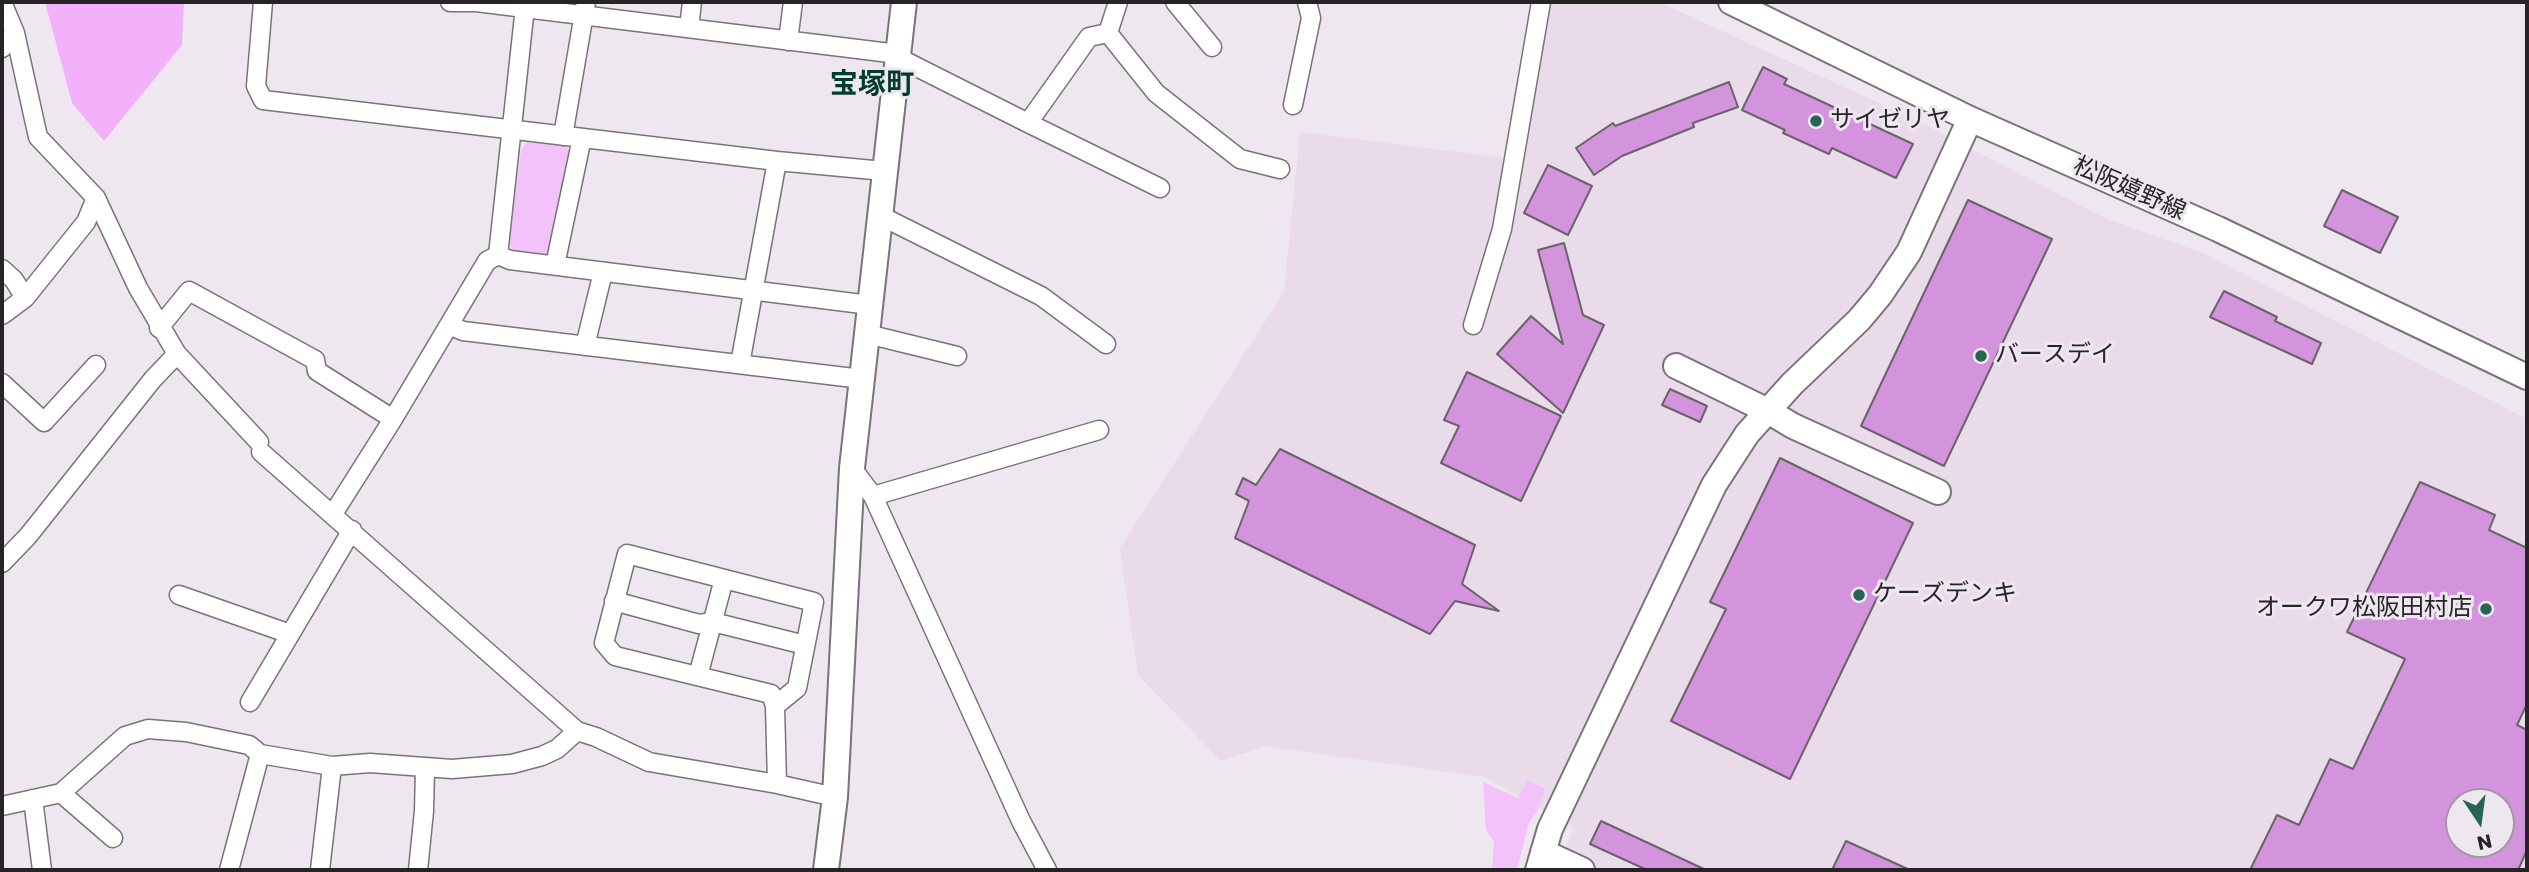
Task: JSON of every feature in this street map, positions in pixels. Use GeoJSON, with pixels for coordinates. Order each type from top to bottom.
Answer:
{"type":"FeatureCollection","features":[{"type":"Feature","properties":{"kind":"street"},"geometry":{"type":"LineString","coordinates":[[2,2],[15,33],[38,137],[96,198],[138,288],[159,328],[177,354],[260,447],[577,731],[649,762],[778,784],[835,797]]}},
{"type":"Feature","properties":{"kind":"street"},"geometry":{"type":"LineString","coordinates":[[263,2],[256,86],[263,100],[777,161],[884,171]]}},
{"type":"Feature","properties":{"kind":"street"},"geometry":{"type":"LineString","coordinates":[[450,2],[585,8],[689,28],[898,56],[1160,188]]}},
{"type":"Feature","properties":{"kind":"street"},"geometry":{"type":"LineString","coordinates":[[689,28],[692,2]]}},
{"type":"Feature","properties":{"kind":"street"},"geometry":{"type":"LineString","coordinates":[[789,41],[793,2]]}},
{"type":"Feature","properties":{"kind":"street"},"geometry":{"type":"LineString","coordinates":[[826,870],[835,797],[852,468],[904,2]]}},
{"type":"Feature","properties":{"kind":"street"},"geometry":{"type":"LineString","coordinates":[[1108,33],[1118,2]]}},
{"type":"Feature","properties":{"kind":"street"},"geometry":{"type":"LineString","coordinates":[[1175,2],[1212,47]]}},
{"type":"Feature","properties":{"kind":"street"},"geometry":{"type":"LineString","coordinates":[[1293,105],[1311,18],[1307,2]]}},
{"type":"Feature","properties":{"kind":"street"},"geometry":{"type":"LineString","coordinates":[[1473,326],[1502,229],[1541,2]]}},
{"type":"Feature","properties":{"kind":"street","name":"松阪嬉野線"},"geometry":{"type":"LineString","coordinates":[[1731,2],[1970,119],[2218,229],[2527,377]]}},
{"type":"Feature","properties":{"kind":"street"},"geometry":{"type":"LineString","coordinates":[[498,255],[525,7]]}},
{"type":"Feature","properties":{"kind":"street"},"geometry":{"type":"LineString","coordinates":[[563,136],[585,8]]}},
{"type":"Feature","properties":{"kind":"street"},"geometry":{"type":"LineString","coordinates":[[2,48],[15,33]]}},
{"type":"Feature","properties":{"kind":"street"},"geometry":{"type":"LineString","coordinates":[[1028,122],[1089,37],[1108,33]]}},
{"type":"Feature","properties":{"kind":"street"},"geometry":{"type":"LineString","coordinates":[[1108,33],[1156,93],[1240,159],[1280,169]]}},
{"type":"Feature","properties":{"kind":"street"},"geometry":{"type":"LineString","coordinates":[[1582,870],[1541,861],[1550,829],[1714,485],[1747,434],[1792,384],[1859,320],[1880,295],[1909,252],[1970,119]]}},
{"type":"Feature","properties":{"kind":"street"},"geometry":{"type":"LineString","coordinates":[[555,265],[582,138]]}},
{"type":"Feature","properties":{"kind":"street"},"geometry":{"type":"LineString","coordinates":[[740,364],[777,161]]}},
{"type":"Feature","properties":{"kind":"street"},"geometry":{"type":"LineString","coordinates":[[2,314],[25,298],[86,222],[96,198]]}},
{"type":"Feature","properties":{"kind":"street"},"geometry":{"type":"LineString","coordinates":[[879,215],[1041,296],[1106,344]]}},
{"type":"Feature","properties":{"kind":"street"},"geometry":{"type":"LineString","coordinates":[[498,255],[510,261],[870,304]]}},
{"type":"Feature","properties":{"kind":"street"},"geometry":{"type":"LineString","coordinates":[[333,514],[487,261],[498,255]]}},
{"type":"Feature","properties":{"kind":"street"},"geometry":{"type":"LineString","coordinates":[[2,268],[14,280],[25,298]]}},
{"type":"Feature","properties":{"kind":"street"},"geometry":{"type":"LineString","coordinates":[[585,346],[603,272]]}},
{"type":"Feature","properties":{"kind":"street"},"geometry":{"type":"LineString","coordinates":[[159,328],[188,291],[315,360],[317,371],[393,419]]}},
{"type":"Feature","properties":{"kind":"street"},"geometry":{"type":"LineString","coordinates":[[449,325],[463,331],[862,379]]}},
{"type":"Feature","properties":{"kind":"street"},"geometry":{"type":"LineString","coordinates":[[867,334],[957,356]]}},
{"type":"Feature","properties":{"kind":"street"},"geometry":{"type":"LineString","coordinates":[[2,563],[28,536],[153,379],[177,354]]}},
{"type":"Feature","properties":{"kind":"street"},"geometry":{"type":"LineString","coordinates":[[2,383],[44,422],[96,365]]}},
{"type":"Feature","properties":{"kind":"street"},"geometry":{"type":"LineString","coordinates":[[1676,366],[1793,426],[1938,492]]}},
{"type":"Feature","properties":{"kind":"street"},"geometry":{"type":"LineString","coordinates":[[873,496],[1099,430]]}},
{"type":"Feature","properties":{"kind":"street"},"geometry":{"type":"LineString","coordinates":[[852,468],[873,496],[1021,821],[1046,870]]}},
{"type":"Feature","properties":{"kind":"street"},"geometry":{"type":"LineString","coordinates":[[250,702],[352,530]]}},
{"type":"Feature","properties":{"kind":"street"},"geometry":{"type":"LineString","coordinates":[[775,706],[797,688],[814,602],[627,554],[604,643],[615,656],[771,694],[775,706],[778,784]]}},
{"type":"Feature","properties":{"kind":"street"},"geometry":{"type":"LineString","coordinates":[[698,676],[724,579]]}},
{"type":"Feature","properties":{"kind":"street"},"geometry":{"type":"LineString","coordinates":[[179,595],[290,634]]}},
{"type":"Feature","properties":{"kind":"street"},"geometry":{"type":"LineString","coordinates":[[614,601],[699,624],[713,622],[806,645]]}},
{"type":"Feature","properties":{"kind":"street"},"geometry":{"type":"LineString","coordinates":[[2,806],[61,793],[125,736],[148,729],[186,732],[249,746],[260,754],[332,766],[370,763],[425,769],[512,764],[557,749],[577,731]]}},
{"type":"Feature","properties":{"kind":"street"},"geometry":{"type":"LineString","coordinates":[[229,870],[260,754]]}},
{"type":"Feature","properties":{"kind":"street"},"geometry":{"type":"LineString","coordinates":[[320,870],[332,766]]}},
{"type":"Feature","properties":{"kind":"street"},"geometry":{"type":"LineString","coordinates":[[418,870],[425,769]]}},
{"type":"Feature","properties":{"kind":"street"},"geometry":{"type":"LineString","coordinates":[[61,793],[113,838]]}},
{"type":"Feature","properties":{"kind":"street"},"geometry":{"type":"LineString","coordinates":[[33,799],[42,870]]}},
{"type":"Feature","properties":{"kind":"shaded area"},"geometry":{"type":"Polygon","coordinates":[[[45,2],[184,2],[182,45],[104,141],[72,103],[45,2]]]}},
{"type":"Feature","properties":{"kind":"shaded area"},"geometry":{"type":"Polygon","coordinates":[[[1552,2],[1659,2],[1914,119],[2105,218],[2203,253],[2527,419],[2527,870],[1560,870],[1573,827],[1484,777],[1266,746],[1221,761],[1138,675],[1120,548],[1284,292],[1300,132],[1522,160],[1552,2]]]}},
{"type":"Feature","properties":{"kind":"shaded area"},"geometry":{"type":"Polygon","coordinates":[[[527,142],[565,145],[572,154],[552,252],[544,257],[514,251],[509,243],[521,150],[527,142]]]}},
{"type":"Feature","properties":{"kind":"shaded area"},"geometry":{"type":"Polygon","coordinates":[[[1528,780],[1545,789],[1537,812],[1529,823],[1517,870],[1492,870],[1494,842],[1486,830],[1483,782],[1518,798],[1528,780]]]}},
{"type":"Feature","properties":{"kind":"building"},"geometry":{"type":"Polygon","coordinates":[[[1763,67],[1787,79],[1784,84],[1913,144],[1896,178],[1832,148],[1829,154],[1742,110],[1763,67]]]}},
{"type":"Feature","properties":{"kind":"building"},"geometry":{"type":"Polygon","coordinates":[[[1729,82],[1738,107],[1693,123],[1694,127],[1622,156],[1594,175],[1576,148],[1613,123],[1615,126],[1729,82]]]}},
{"type":"Feature","properties":{"kind":"building"},"geometry":{"type":"Polygon","coordinates":[[[1548,165],[1592,186],[1568,235],[1524,213],[1548,165]]]}},
{"type":"Feature","properties":{"kind":"building"},"geometry":{"type":"Polygon","coordinates":[[[2342,190],[2398,217],[2380,253],[2324,226],[2342,190]]]}},
{"type":"Feature","properties":{"kind":"building"},"geometry":{"type":"Polygon","coordinates":[[[1968,200],[2052,239],[1944,466],[1861,426],[1968,200]]]}},
{"type":"Feature","properties":{"kind":"building"},"geometry":{"type":"Polygon","coordinates":[[[1564,243],[1583,315],[1604,325],[1563,413],[1497,354],[1531,316],[1563,344],[1538,250],[1564,243]]]}},
{"type":"Feature","properties":{"kind":"building"},"geometry":{"type":"Polygon","coordinates":[[[2224,291],[2277,317],[2275,321],[2321,343],[2312,364],[2210,317],[2224,291]]]}},
{"type":"Feature","properties":{"kind":"building"},"geometry":{"type":"Polygon","coordinates":[[[1467,372],[1561,416],[1521,501],[1441,463],[1459,426],[1444,420],[1467,372]]]}},
{"type":"Feature","properties":{"kind":"building"},"geometry":{"type":"Polygon","coordinates":[[[1670,389],[1707,406],[1700,422],[1662,405],[1670,389]]]}},
{"type":"Feature","properties":{"kind":"building"},"geometry":{"type":"Polygon","coordinates":[[[1280,449],[1475,545],[1462,584],[1499,611],[1455,601],[1430,634],[1235,538],[1249,501],[1236,494],[1243,478],[1256,485],[1280,449]]]}},
{"type":"Feature","properties":{"kind":"building"},"geometry":{"type":"Polygon","coordinates":[[[1780,458],[1913,523],[1790,779],[1671,721],[1726,609],[1710,602],[1780,458]]]}},
{"type":"Feature","properties":{"kind":"building"},"geometry":{"type":"Polygon","coordinates":[[[2420,482],[2495,515],[2489,530],[2527,548],[2527,704],[2517,725],[2527,730],[2527,850],[2518,870],[2250,870],[2277,815],[2299,825],[2330,759],[2353,769],[2405,659],[2347,632],[2420,482]]]}},
{"type":"Feature","properties":{"kind":"building"},"geometry":{"type":"Polygon","coordinates":[[[1601,821],[1706,870],[1647,870],[1590,844],[1601,821]]]}},
{"type":"Feature","properties":{"kind":"building"},"geometry":{"type":"Polygon","coordinates":[[[1846,841],[1910,870],[1832,870],[1846,841]]]}},
{"type":"Feature","properties":{"kind":"place","name":"サイゼリヤ"},"geometry":{"type":"Point","coordinates":[1816,121]}},
{"type":"Feature","properties":{"kind":"place","name":"バースデイ"},"geometry":{"type":"Point","coordinates":[1981,356]}},
{"type":"Feature","properties":{"kind":"place","name":"ケーズデンキ"},"geometry":{"type":"Point","coordinates":[1859,595]}},
{"type":"Feature","properties":{"kind":"place","name":"オークワ松阪田村店"},"geometry":{"type":"Point","coordinates":[2486,609]}},
{"type":"Feature","properties":{"kind":"district","name":"宝塚町"},"geometry":{"type":"Point","coordinates":[872,86]}}]}
